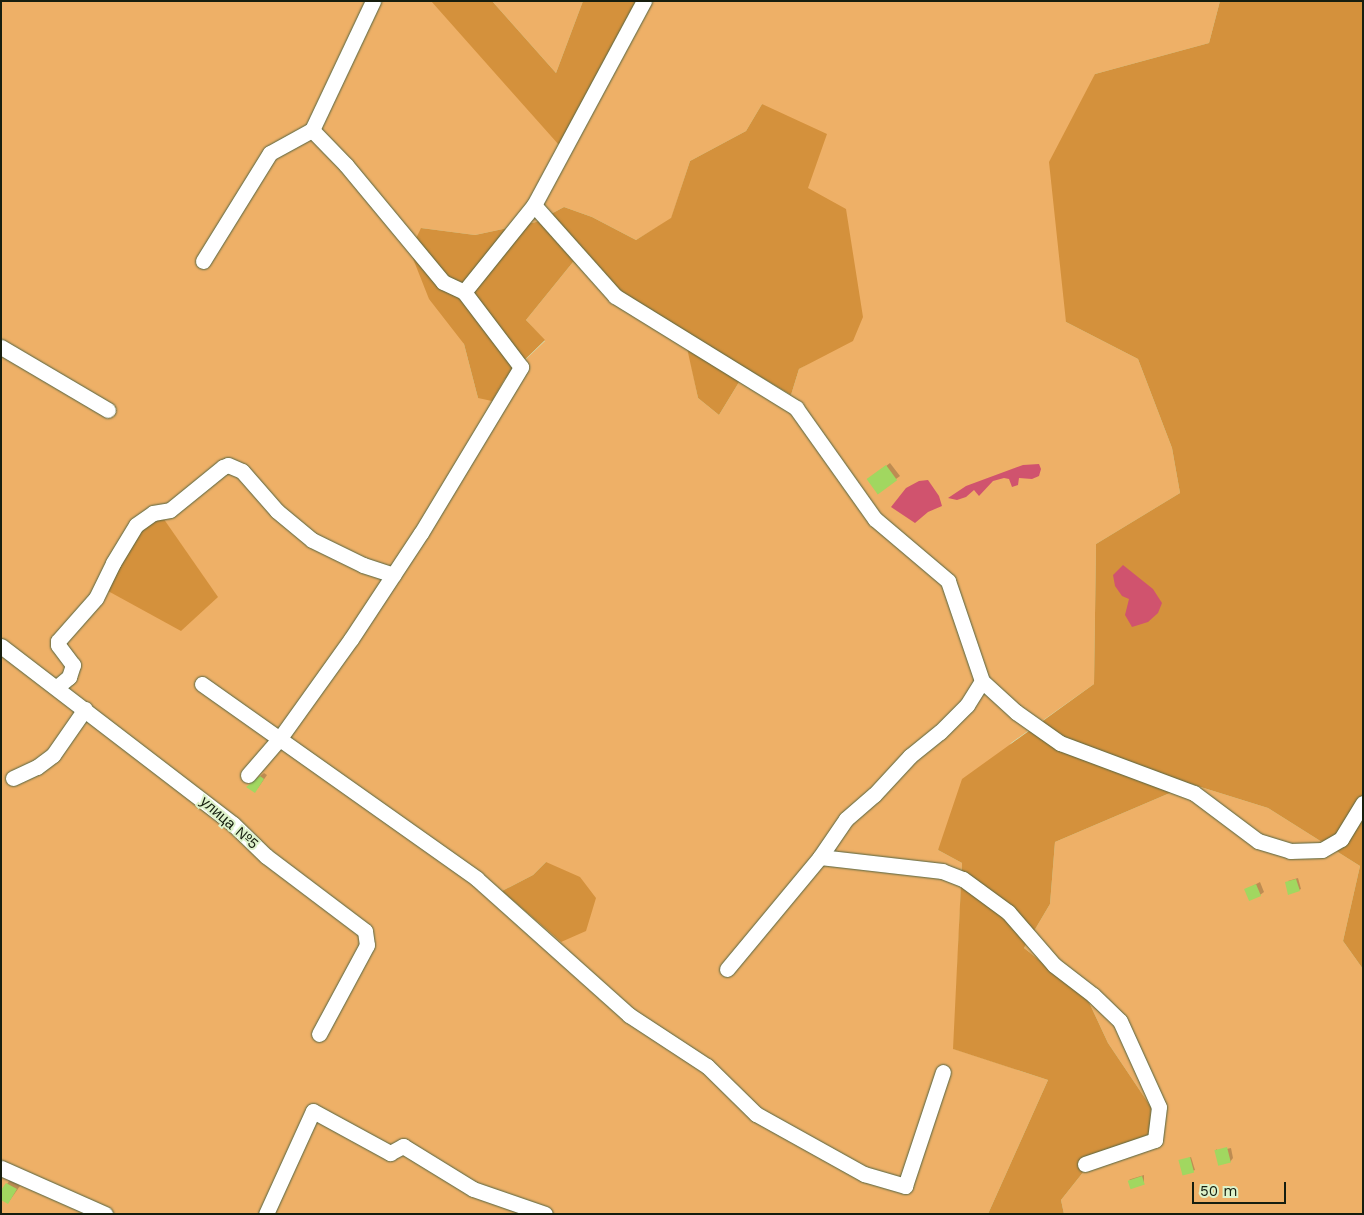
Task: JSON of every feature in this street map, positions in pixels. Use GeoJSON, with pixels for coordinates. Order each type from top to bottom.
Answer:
{"type":"FeatureCollection","features":[{"type":"Feature","properties":{"kind":"street"},"geometry":{"type":"LineString","coordinates":[[203,261],[270,153],[312,130],[373,1]]}},
{"type":"Feature","properties":{"kind":"street"},"geometry":{"type":"LineString","coordinates":[[464,292],[534,205],[644,1]]}},
{"type":"Feature","properties":{"kind":"street"},"geometry":{"type":"LineString","coordinates":[[248,775],[280,738],[393,575],[522,367],[464,292],[442,282],[346,166],[312,130]]}},
{"type":"Feature","properties":{"kind":"street"},"geometry":{"type":"LineString","coordinates":[[534,205],[615,296],[796,408],[875,519],[948,581],[982,681],[1016,712],[1060,743],[1194,793],[1258,841],[1290,851],[1322,850],[1341,839],[1363,803]]}},
{"type":"Feature","properties":{"kind":"street"},"geometry":{"type":"LineString","coordinates":[[1,347],[108,410]]}},
{"type":"Feature","properties":{"kind":"street"},"geometry":{"type":"LineString","coordinates":[[57,687],[69,677],[73,665],[58,645],[58,641],[96,598],[113,563],[136,525],[153,513],[170,510],[228,465],[242,471],[278,511],[312,540],[363,565],[393,575]]}},
{"type":"Feature","properties":{"kind":"street","name":"улица №5"},"geometry":{"type":"LineString","coordinates":[[1,646],[57,687],[233,824],[266,856],[365,931],[367,945],[319,1034]]}},
{"type":"Feature","properties":{"kind":"street"},"geometry":{"type":"LineString","coordinates":[[727,969],[820,857],[846,819],[874,795],[910,756],[940,732],[967,705],[982,681]]}},
{"type":"Feature","properties":{"kind":"street"},"geometry":{"type":"LineString","coordinates":[[202,684],[477,879],[629,1015],[707,1066],[756,1114],[864,1174],[905,1186],[943,1072]]}},
{"type":"Feature","properties":{"kind":"street"},"geometry":{"type":"LineString","coordinates":[[13,778],[37,767],[53,754],[85,709]]}},
{"type":"Feature","properties":{"kind":"street"},"geometry":{"type":"LineString","coordinates":[[820,857],[942,871],[963,880],[1008,912],[1054,966],[1093,995],[1120,1021],[1159,1107],[1155,1140],[1085,1164]]}},
{"type":"Feature","properties":{"kind":"street"},"geometry":{"type":"LineString","coordinates":[[266,1214],[313,1111],[390,1153],[403,1146],[473,1189],[546,1214]]}},
{"type":"Feature","properties":{"kind":"street"},"geometry":{"type":"LineString","coordinates":[[1,1168],[105,1214]]}},
{"type":"Feature","properties":{"kind":"shaded area"},"geometry":{"type":"Polygon","coordinates":[[[1,1],[476,1],[559,145],[638,1],[1220,1],[1209,43],[1095,74],[1066,322],[1138,359],[1172,448],[1180,493],[1096,544],[1094,684],[1011,743],[938,850],[962,863],[954,1049],[1048,1080],[988,1214],[1,1214],[1,1]],[[762,104],[746,131],[690,161],[671,219],[636,240],[592,217],[564,207],[536,222],[475,235],[421,228],[464,344],[478,398],[504,380],[545,341],[526,320],[573,262],[627,310],[688,348],[698,398],[719,415],[747,369],[791,395],[799,369],[818,358],[808,188],[762,104]],[[546,862],[533,875],[502,891],[561,942],[546,862]]]}},
{"type":"Feature","properties":{"kind":"shaded area"},"geometry":{"type":"Polygon","coordinates":[[[431,1],[492,1],[556,73],[583,1],[638,1],[559,145],[431,1]]]}},
{"type":"Feature","properties":{"kind":"shaded area"},"geometry":{"type":"Polygon","coordinates":[[[492,1],[583,1],[556,73],[492,1]]]}},
{"type":"Feature","properties":{"kind":"shaded area"},"geometry":{"type":"Polygon","coordinates":[[[1220,1],[1363,1],[1363,969],[1343,941],[1360,866],[1268,808],[1191,784],[1055,842],[1050,904],[1024,948],[1087,998],[1108,1043],[1151,1107],[1149,1134],[1096,1156],[1061,1200],[1064,1214],[988,1214],[1048,1080],[953,1049],[962,863],[938,850],[962,779],[1094,684],[1096,544],[1180,493],[1172,448],[1138,359],[1066,322],[1049,162],[1095,74],[1209,43],[1220,1]]]}},
{"type":"Feature","properties":{"kind":"shaded area"},"geometry":{"type":"Polygon","coordinates":[[[762,104],[827,134],[808,188],[846,209],[863,317],[853,341],[799,369],[791,395],[747,369],[719,415],[698,398],[687,348],[627,310],[573,262],[526,320],[545,340],[504,380],[492,401],[478,398],[464,344],[429,299],[410,251],[421,228],[475,235],[536,222],[564,207],[592,217],[636,240],[671,218],[690,161],[746,131],[762,104]]]}},
{"type":"Feature","properties":{"kind":"shaded area"},"geometry":{"type":"Polygon","coordinates":[[[1039,464],[1041,469],[1039,476],[1032,479],[1019,478],[1018,485],[1012,487],[1009,479],[1004,478],[993,481],[979,496],[974,490],[966,497],[957,500],[948,498],[966,486],[1023,465],[1039,464]]]}},
{"type":"Feature","properties":{"kind":"shaded area"},"geometry":{"type":"Polygon","coordinates":[[[928,480],[939,496],[942,506],[928,512],[915,523],[891,507],[906,488],[919,481],[928,480]]]}},
{"type":"Feature","properties":{"kind":"shaded area"},"geometry":{"type":"Polygon","coordinates":[[[161,515],[218,597],[181,631],[108,591],[133,537],[145,522],[161,515]]]}},
{"type":"Feature","properties":{"kind":"shaded area"},"geometry":{"type":"Polygon","coordinates":[[[1123,565],[1153,589],[1162,603],[1158,613],[1148,622],[1132,627],[1125,615],[1129,599],[1122,596],[1115,586],[1113,575],[1123,565]]]}},
{"type":"Feature","properties":{"kind":"shaded area"},"geometry":{"type":"Polygon","coordinates":[[[1191,784],[1268,808],[1360,866],[1343,941],[1363,969],[1363,1214],[1064,1214],[1061,1200],[1096,1156],[1151,1107],[1108,1043],[1087,998],[1024,948],[1050,904],[1055,842],[1191,784]]]}},
{"type":"Feature","properties":{"kind":"shaded area"},"geometry":{"type":"Polygon","coordinates":[[[546,862],[580,877],[596,898],[586,931],[561,942],[502,891],[533,875],[546,862]]]}},
{"type":"Feature","properties":{"kind":"building"},"geometry":{"type":"Polygon","coordinates":[[[886,465],[897,480],[878,494],[867,479],[886,465]]]}},
{"type":"Feature","properties":{"kind":"building"},"geometry":{"type":"Polygon","coordinates":[[[260,776],[264,779],[255,793],[246,787],[260,776]]]}},
{"type":"Feature","properties":{"kind":"building"},"geometry":{"type":"Polygon","coordinates":[[[1296,879],[1300,891],[1288,895],[1285,882],[1296,879]]]}},
{"type":"Feature","properties":{"kind":"building"},"geometry":{"type":"Polygon","coordinates":[[[1256,884],[1261,896],[1249,901],[1244,889],[1256,884]]]}},
{"type":"Feature","properties":{"kind":"building"},"geometry":{"type":"Polygon","coordinates":[[[1227,1147],[1231,1163],[1218,1166],[1214,1150],[1227,1147]]]}},
{"type":"Feature","properties":{"kind":"building"},"geometry":{"type":"Polygon","coordinates":[[[1190,1157],[1194,1172],[1183,1176],[1178,1160],[1190,1157]]]}},
{"type":"Feature","properties":{"kind":"building"},"geometry":{"type":"Polygon","coordinates":[[[1142,1176],[1145,1185],[1131,1189],[1128,1181],[1142,1176]]]}},
{"type":"Feature","properties":{"kind":"building"},"geometry":{"type":"Polygon","coordinates":[[[6,1183],[17,1189],[8,1204],[1,1200],[1,1190],[6,1183]]]}}]}
